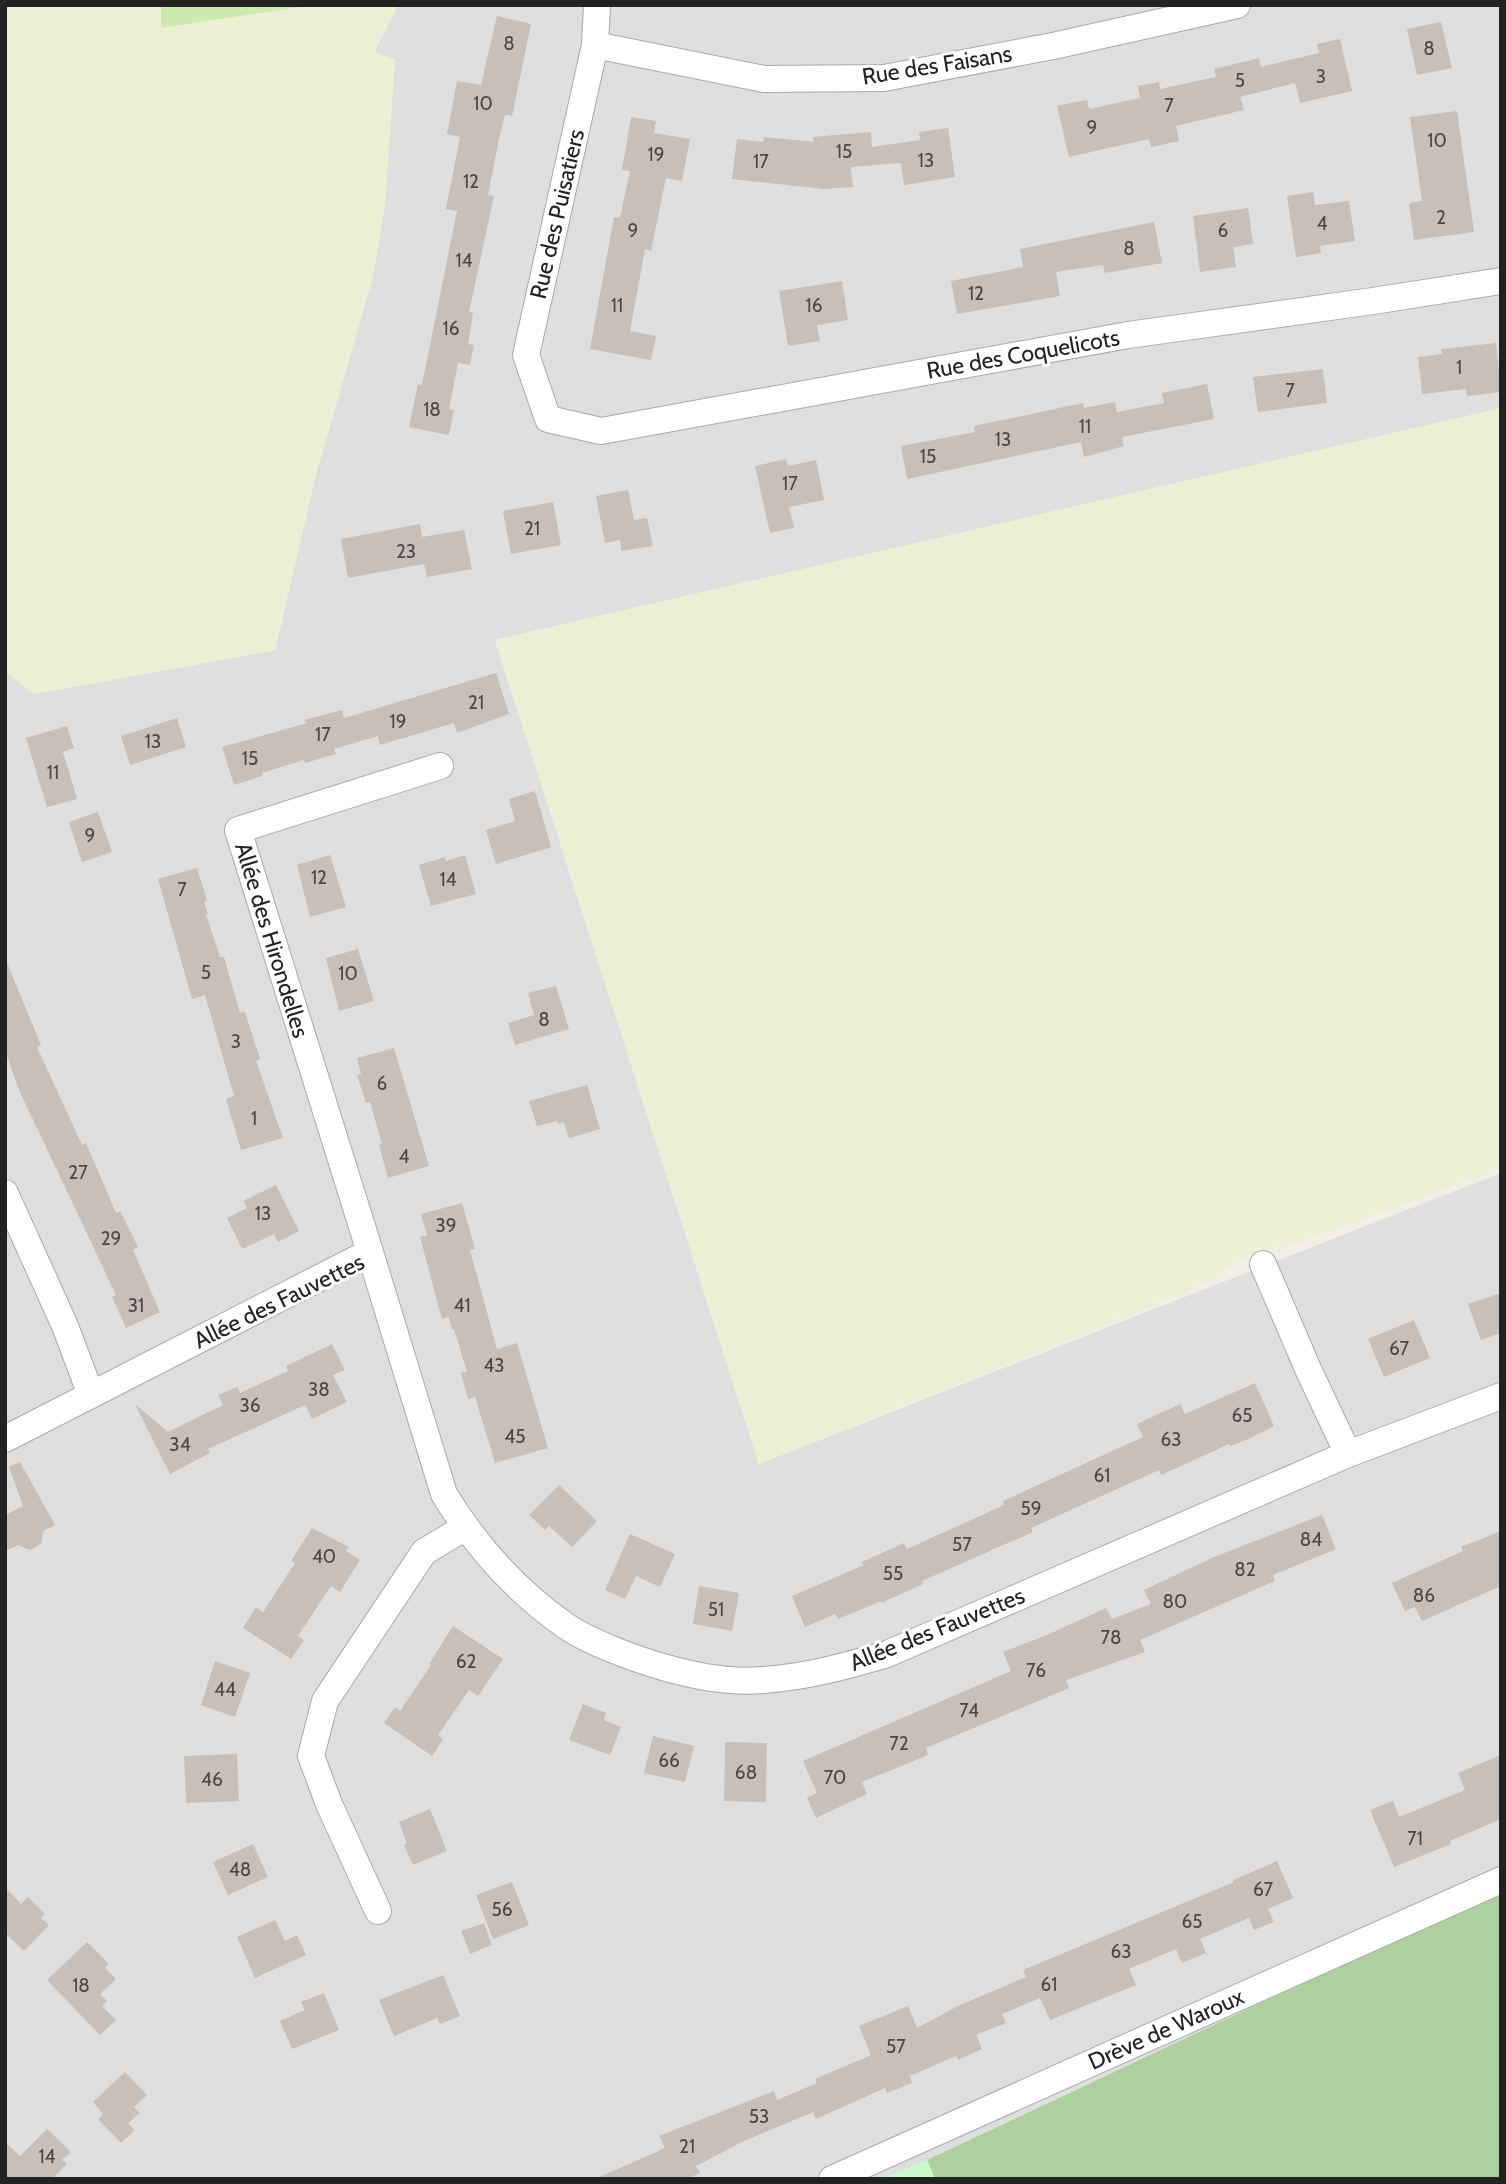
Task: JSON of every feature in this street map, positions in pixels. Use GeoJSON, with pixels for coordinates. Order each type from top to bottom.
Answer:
{"type":"FeatureCollection","features":[{"type":"Feature","properties":{"kind":"street","name":"Rue des Puisatiers"},"geometry":{"type":"LineString","coordinates":[[548,419],[526,355],[595,45],[597,5]]}},
{"type":"Feature","properties":{"kind":"street","name":"Rue des Faisans"},"geometry":{"type":"LineString","coordinates":[[595,45],[764,79],[884,78],[1053,46],[1237,5]]}},
{"type":"Feature","properties":{"kind":"street","name":"Rue des Coquelicots"},"geometry":{"type":"LineString","coordinates":[[548,419],[600,431],[1128,335],[1373,302],[1501,281]]}},
{"type":"Feature","properties":{"kind":"street","name":"Allée des Hirondelles"},"geometry":{"type":"LineString","coordinates":[[370,1252],[238,830],[440,766]]}},
{"type":"Feature","properties":{"kind":"street"},"geometry":{"type":"LineString","coordinates":[[5,1193],[65,1326],[91,1395]]}},
{"type":"Feature","properties":{"kind":"street","name":"Allée des Fauvettes"},"geometry":{"type":"LineString","coordinates":[[5,1439],[370,1252],[444,1494],[464,1528],[517,1587],[567,1627],[635,1659],[694,1676],[761,1681],[835,1670],[887,1654],[1348,1454],[1501,1396]]}},
{"type":"Feature","properties":{"kind":"street"},"geometry":{"type":"LineString","coordinates":[[1263,1264],[1348,1454]]}},
{"type":"Feature","properties":{"kind":"street"},"geometry":{"type":"LineString","coordinates":[[379,1911],[329,1804],[311,1756],[325,1701],[424,1552],[464,1528]]}},
{"type":"Feature","properties":{"kind":"street","name":"Drève de Waroux"},"geometry":{"type":"LineString","coordinates":[[832,2179],[1501,1880]]}},
{"type":"Feature","properties":{"kind":"shaded area"},"geometry":{"type":"Polygon","coordinates":[[[398,5],[1501,5],[1501,441],[1212,475],[495,640],[759,1464],[1501,1173],[1501,2179],[5,2179],[5,671],[34,694],[275,650],[315,478],[395,59],[374,53],[398,5]]]}},
{"type":"Feature","properties":{"kind":"green space"},"geometry":{"type":"Polygon","coordinates":[[[5,5],[161,5],[161,28],[314,5],[398,5],[374,52],[395,59],[385,206],[373,277],[315,478],[275,650],[34,694],[5,671],[5,5]]]}},
{"type":"Feature","properties":{"kind":"green space"},"geometry":{"type":"Polygon","coordinates":[[[161,5],[314,5],[161,28],[161,5]]]}},
{"type":"Feature","properties":{"kind":"green space"},"geometry":{"type":"Polygon","coordinates":[[[1501,408],[1501,1169],[1297,1244],[1260,1250],[1197,1288],[759,1464],[495,640],[1501,408]]]}},
{"type":"Feature","properties":{"kind":"green space"},"geometry":{"type":"Polygon","coordinates":[[[1501,1890],[1501,2179],[935,2179],[927,2160],[1501,1890]]]}},
{"type":"Feature","properties":{"kind":"green space"},"geometry":{"type":"Polygon","coordinates":[[[927,2160],[935,2179],[882,2179],[927,2160]]]}},
{"type":"Feature","properties":{"kind":"building"},"geometry":{"type":"Polygon","coordinates":[[[497,16],[531,24],[512,116],[505,115],[498,144],[488,195],[494,196],[469,312],[473,313],[468,344],[474,345],[470,365],[458,363],[449,409],[454,410],[449,435],[409,427],[418,384],[422,385],[457,211],[446,209],[460,137],[447,134],[457,81],[481,85],[497,16]]]}},
{"type":"Feature","properties":{"kind":"building"},"geometry":{"type":"Polygon","coordinates":[[[1441,22],[1452,68],[1417,75],[1407,29],[1441,22]]]}},
{"type":"Feature","properties":{"kind":"building"},"geometry":{"type":"Polygon","coordinates":[[[1340,39],[1352,91],[1300,103],[1295,83],[1240,97],[1244,110],[1176,126],[1179,141],[1151,147],[1149,139],[1069,157],[1057,106],[1087,100],[1089,109],[1140,98],[1138,86],[1159,82],[1160,89],[1216,77],[1214,69],[1259,58],[1261,67],[1319,53],[1317,44],[1340,39]]]}},
{"type":"Feature","properties":{"kind":"building"},"geometry":{"type":"Polygon","coordinates":[[[1457,111],[1474,232],[1414,240],[1409,203],[1422,201],[1410,117],[1457,111]]]}},
{"type":"Feature","properties":{"kind":"building"},"geometry":{"type":"Polygon","coordinates":[[[631,117],[656,121],[654,133],[690,139],[682,181],[666,178],[651,251],[645,249],[630,331],[656,336],[651,360],[590,349],[614,217],[620,218],[630,171],[622,170],[631,117]]]}},
{"type":"Feature","properties":{"kind":"building"},"geometry":{"type":"Polygon","coordinates":[[[948,128],[955,177],[904,185],[901,163],[851,167],[853,187],[824,189],[732,179],[737,139],[763,142],[764,137],[814,142],[813,137],[871,132],[872,147],[920,140],[919,132],[948,128]]]}},
{"type":"Feature","properties":{"kind":"building"},"geometry":{"type":"Polygon","coordinates":[[[1313,192],[1315,205],[1349,201],[1355,241],[1320,246],[1321,253],[1296,257],[1287,196],[1313,192]]]}},
{"type":"Feature","properties":{"kind":"building"},"geometry":{"type":"Polygon","coordinates":[[[1248,208],[1253,244],[1233,247],[1236,267],[1200,272],[1193,216],[1248,208]]]}},
{"type":"Feature","properties":{"kind":"building"},"geometry":{"type":"Polygon","coordinates":[[[1154,222],[1162,263],[1105,273],[1103,265],[1056,272],[1060,296],[957,314],[951,281],[1023,267],[1020,249],[1154,222]]]}},
{"type":"Feature","properties":{"kind":"building"},"geometry":{"type":"Polygon","coordinates":[[[842,281],[848,320],[817,325],[820,341],[788,346],[779,291],[842,281]]]}},
{"type":"Feature","properties":{"kind":"building"},"geometry":{"type":"Polygon","coordinates":[[[1496,343],[1501,392],[1467,396],[1466,389],[1422,394],[1418,357],[1442,354],[1441,349],[1496,343]]]}},
{"type":"Feature","properties":{"kind":"building"},"geometry":{"type":"Polygon","coordinates":[[[1323,369],[1327,403],[1258,412],[1253,377],[1323,369]]]}},
{"type":"Feature","properties":{"kind":"building"},"geometry":{"type":"Polygon","coordinates":[[[1207,384],[1214,419],[1122,437],[1124,446],[1084,457],[1081,442],[907,479],[901,446],[975,432],[974,426],[1083,403],[1084,408],[1115,402],[1117,412],[1164,403],[1162,393],[1207,384]]]}},
{"type":"Feature","properties":{"kind":"building"},"geometry":{"type":"Polygon","coordinates":[[[786,459],[788,466],[816,460],[824,500],[789,507],[794,528],[770,533],[755,466],[786,459]]]}},
{"type":"Feature","properties":{"kind":"building"},"geometry":{"type":"Polygon","coordinates":[[[628,490],[634,520],[647,518],[653,546],[621,551],[620,540],[605,543],[596,496],[628,490]]]}},
{"type":"Feature","properties":{"kind":"building"},"geometry":{"type":"Polygon","coordinates":[[[553,502],[561,545],[511,554],[503,511],[553,502]]]}},
{"type":"Feature","properties":{"kind":"building"},"geometry":{"type":"Polygon","coordinates":[[[420,524],[422,537],[464,530],[472,569],[427,577],[424,564],[348,578],[341,539],[420,524]]]}},
{"type":"Feature","properties":{"kind":"building"},"geometry":{"type":"Polygon","coordinates":[[[496,673],[509,714],[457,733],[454,723],[380,745],[378,736],[334,749],[336,754],[305,763],[304,760],[234,785],[222,747],[307,723],[304,720],[342,710],[344,718],[496,673]]]}},
{"type":"Feature","properties":{"kind":"building"},"geometry":{"type":"Polygon","coordinates":[[[177,718],[186,747],[130,765],[121,736],[177,718]]]}},
{"type":"Feature","properties":{"kind":"building"},"geometry":{"type":"Polygon","coordinates":[[[67,726],[74,748],[63,752],[77,799],[47,807],[26,738],[67,726]]]}},
{"type":"Feature","properties":{"kind":"building"},"geometry":{"type":"Polygon","coordinates":[[[535,791],[551,847],[496,864],[486,830],[515,821],[509,799],[535,791]]]}},
{"type":"Feature","properties":{"kind":"building"},"geometry":{"type":"Polygon","coordinates":[[[98,812],[112,852],[82,862],[69,822],[98,812]]]}},
{"type":"Feature","properties":{"kind":"building"},"geometry":{"type":"Polygon","coordinates":[[[330,855],[346,907],[310,917],[297,865],[330,855]]]}},
{"type":"Feature","properties":{"kind":"building"},"geometry":{"type":"Polygon","coordinates":[[[465,855],[476,894],[431,906],[419,865],[445,857],[446,861],[465,855]]]}},
{"type":"Feature","properties":{"kind":"building"},"geometry":{"type":"Polygon","coordinates":[[[197,868],[207,900],[204,902],[208,914],[206,915],[220,957],[224,957],[240,1013],[245,1012],[260,1059],[256,1061],[283,1138],[241,1150],[226,1099],[234,1096],[205,995],[192,999],[158,879],[197,868]]]}},
{"type":"Feature","properties":{"kind":"building"},"geometry":{"type":"Polygon","coordinates":[[[358,949],[374,1001],[339,1011],[326,958],[358,949]]]}},
{"type":"Feature","properties":{"kind":"building"},"geometry":{"type":"Polygon","coordinates":[[[5,958],[41,1045],[37,1047],[82,1145],[86,1143],[116,1213],[120,1211],[138,1247],[133,1250],[160,1312],[126,1328],[112,1297],[116,1295],[19,1090],[5,1050],[5,958]]]}},
{"type":"Feature","properties":{"kind":"building"},"geometry":{"type":"Polygon","coordinates":[[[556,986],[569,1029],[515,1045],[508,1023],[534,1015],[528,993],[556,986]]]}},
{"type":"Feature","properties":{"kind":"building"},"geometry":{"type":"Polygon","coordinates":[[[394,1048],[429,1166],[388,1178],[370,1102],[366,1103],[357,1075],[361,1074],[357,1058],[394,1048]]]}},
{"type":"Feature","properties":{"kind":"building"},"geometry":{"type":"Polygon","coordinates":[[[587,1085],[600,1129],[569,1138],[564,1122],[537,1126],[529,1101],[587,1085]]]}},
{"type":"Feature","properties":{"kind":"building"},"geometry":{"type":"Polygon","coordinates":[[[276,1185],[299,1231],[278,1242],[274,1234],[242,1249],[227,1218],[247,1208],[243,1201],[276,1185]]]}},
{"type":"Feature","properties":{"kind":"building"},"geometry":{"type":"Polygon","coordinates":[[[462,1203],[475,1249],[470,1250],[497,1349],[517,1343],[548,1448],[495,1463],[475,1397],[468,1399],[461,1373],[467,1372],[449,1317],[442,1319],[420,1237],[427,1235],[421,1214],[462,1203]]]}},
{"type":"Feature","properties":{"kind":"building"},"geometry":{"type":"Polygon","coordinates":[[[1501,1293],[1501,1333],[1481,1340],[1468,1304],[1501,1293]]]}},
{"type":"Feature","properties":{"kind":"building"},"geometry":{"type":"Polygon","coordinates":[[[1414,1320],[1430,1358],[1384,1377],[1368,1339],[1414,1320]]]}},
{"type":"Feature","properties":{"kind":"building"},"geometry":{"type":"Polygon","coordinates":[[[332,1344],[345,1370],[333,1375],[347,1402],[312,1419],[305,1405],[208,1449],[210,1453],[170,1474],[135,1404],[168,1432],[223,1405],[218,1395],[237,1387],[240,1393],[288,1371],[286,1366],[332,1344]]]}},
{"type":"Feature","properties":{"kind":"building"},"geometry":{"type":"Polygon","coordinates":[[[1255,1383],[1274,1426],[1161,1475],[1159,1470],[1031,1528],[1033,1532],[922,1581],[923,1584],[881,1603],[838,1619],[835,1614],[805,1627],[792,1596],[864,1565],[862,1562],[904,1543],[907,1549],[1004,1505],[1003,1501],[1143,1437],[1137,1424],[1180,1404],[1185,1414],[1255,1383]]]}},
{"type":"Feature","properties":{"kind":"building"},"geometry":{"type":"Polygon","coordinates":[[[20,1462],[55,1525],[43,1531],[41,1544],[30,1550],[18,1545],[5,1551],[5,1515],[23,1506],[9,1467],[20,1462]]]}},
{"type":"Feature","properties":{"kind":"building"},"geometry":{"type":"Polygon","coordinates":[[[559,1485],[597,1521],[572,1547],[549,1526],[545,1530],[529,1515],[559,1485]]]}},
{"type":"Feature","properties":{"kind":"building"},"geometry":{"type":"Polygon","coordinates":[[[1322,1515],[1336,1549],[1273,1575],[1275,1581],[1140,1640],[1145,1652],[1066,1680],[1069,1688],[926,1748],[928,1755],[862,1782],[867,1794],[816,1818],[807,1798],[817,1793],[803,1761],[1011,1671],[1003,1652],[1106,1608],[1112,1619],[1151,1604],[1144,1590],[1214,1557],[1322,1515]]]}},
{"type":"Feature","properties":{"kind":"building"},"geometry":{"type":"Polygon","coordinates":[[[312,1528],[349,1547],[346,1551],[360,1560],[340,1592],[331,1586],[298,1636],[304,1640],[291,1659],[243,1628],[256,1607],[263,1612],[295,1563],[291,1561],[312,1528]]]}},
{"type":"Feature","properties":{"kind":"building"},"geometry":{"type":"Polygon","coordinates":[[[1501,1531],[1501,1586],[1422,1621],[1415,1607],[1405,1611],[1392,1583],[1463,1551],[1461,1547],[1501,1531]]]}},
{"type":"Feature","properties":{"kind":"building"},"geometry":{"type":"Polygon","coordinates":[[[630,1534],[675,1554],[660,1587],[636,1576],[625,1599],[605,1590],[630,1534]]]}},
{"type":"Feature","properties":{"kind":"building"},"geometry":{"type":"Polygon","coordinates":[[[699,1586],[739,1593],[732,1631],[693,1624],[699,1586]]]}},
{"type":"Feature","properties":{"kind":"building"},"geometry":{"type":"Polygon","coordinates":[[[453,1626],[503,1659],[478,1696],[469,1690],[438,1735],[443,1739],[432,1756],[384,1723],[395,1707],[400,1711],[453,1626]]]}},
{"type":"Feature","properties":{"kind":"building"},"geometry":{"type":"Polygon","coordinates":[[[215,1661],[250,1673],[235,1717],[201,1705],[215,1661]]]}},
{"type":"Feature","properties":{"kind":"building"},"geometry":{"type":"Polygon","coordinates":[[[583,1704],[606,1713],[604,1720],[621,1727],[610,1755],[569,1740],[583,1704]]]}},
{"type":"Feature","properties":{"kind":"building"},"geometry":{"type":"Polygon","coordinates":[[[653,1736],[694,1746],[685,1782],[644,1773],[653,1736]]]}},
{"type":"Feature","properties":{"kind":"building"},"geometry":{"type":"Polygon","coordinates":[[[725,1742],[767,1743],[766,1802],[724,1801],[725,1742]]]}},
{"type":"Feature","properties":{"kind":"building"},"geometry":{"type":"Polygon","coordinates":[[[237,1754],[239,1801],[186,1803],[184,1756],[237,1754]]]}},
{"type":"Feature","properties":{"kind":"building"},"geometry":{"type":"Polygon","coordinates":[[[1501,1755],[1501,1819],[1450,1841],[1451,1844],[1394,1867],[1370,1810],[1393,1801],[1399,1817],[1465,1790],[1458,1773],[1501,1755]]]}},
{"type":"Feature","properties":{"kind":"building"},"geometry":{"type":"Polygon","coordinates":[[[430,1809],[447,1851],[413,1865],[404,1845],[407,1844],[399,1822],[430,1809]]]}},
{"type":"Feature","properties":{"kind":"building"},"geometry":{"type":"Polygon","coordinates":[[[253,1844],[268,1877],[228,1895],[213,1862],[253,1844]]]}},
{"type":"Feature","properties":{"kind":"building"},"geometry":{"type":"Polygon","coordinates":[[[1277,1861],[1293,1898],[1268,1909],[1274,1922],[1254,1930],[1249,1918],[1200,1939],[1206,1953],[1182,1963],[1176,1949],[1129,1969],[1136,1985],[1050,2020],[1040,1998],[1002,2014],[1006,2023],[976,2035],[982,2049],[958,2060],[956,2056],[910,2076],[912,2083],[887,2093],[885,2088],[816,2119],[813,2112],[744,2141],[696,2166],[700,2173],[687,2179],[595,2179],[665,2148],[659,2136],[774,2091],[777,2100],[817,2083],[815,2079],[871,2055],[859,2026],[908,2006],[917,2028],[960,2005],[1026,1977],[1023,1970],[1234,1882],[1233,1880],[1277,1861]]]}},
{"type":"Feature","properties":{"kind":"building"},"geometry":{"type":"Polygon","coordinates":[[[512,1882],[529,1925],[493,1939],[476,1895],[512,1882]]]}},
{"type":"Feature","properties":{"kind":"building"},"geometry":{"type":"Polygon","coordinates":[[[5,1887],[21,1904],[28,1897],[45,1914],[41,1918],[49,1925],[24,1951],[5,1933],[5,1887]]]}},
{"type":"Feature","properties":{"kind":"building"},"geometry":{"type":"Polygon","coordinates":[[[275,1920],[285,1941],[297,1935],[306,1955],[255,1978],[237,1937],[275,1920]]]}},
{"type":"Feature","properties":{"kind":"building"},"geometry":{"type":"Polygon","coordinates":[[[484,1923],[492,1945],[470,1954],[461,1931],[484,1923]]]}},
{"type":"Feature","properties":{"kind":"building"},"geometry":{"type":"Polygon","coordinates":[[[87,1942],[109,1964],[105,1968],[116,1979],[100,1994],[107,2001],[102,2006],[116,2020],[100,2035],[47,1980],[87,1942]]]}},
{"type":"Feature","properties":{"kind":"building"},"geometry":{"type":"Polygon","coordinates":[[[443,1975],[460,2016],[440,2024],[437,2018],[394,2036],[379,2000],[443,1975]]]}},
{"type":"Feature","properties":{"kind":"building"},"geometry":{"type":"Polygon","coordinates":[[[324,1993],[339,2030],[292,2049],[280,2021],[305,2010],[301,2002],[324,1993]]]}},
{"type":"Feature","properties":{"kind":"building"},"geometry":{"type":"Polygon","coordinates":[[[125,2072],[147,2095],[134,2107],[140,2113],[128,2123],[135,2130],[121,2143],[98,2119],[103,2114],[93,2102],[125,2072]]]}},
{"type":"Feature","properties":{"kind":"building"},"geometry":{"type":"Polygon","coordinates":[[[47,2129],[71,2152],[62,2160],[67,2164],[52,2179],[5,2179],[5,2142],[20,2156],[47,2129]]]}}]}
